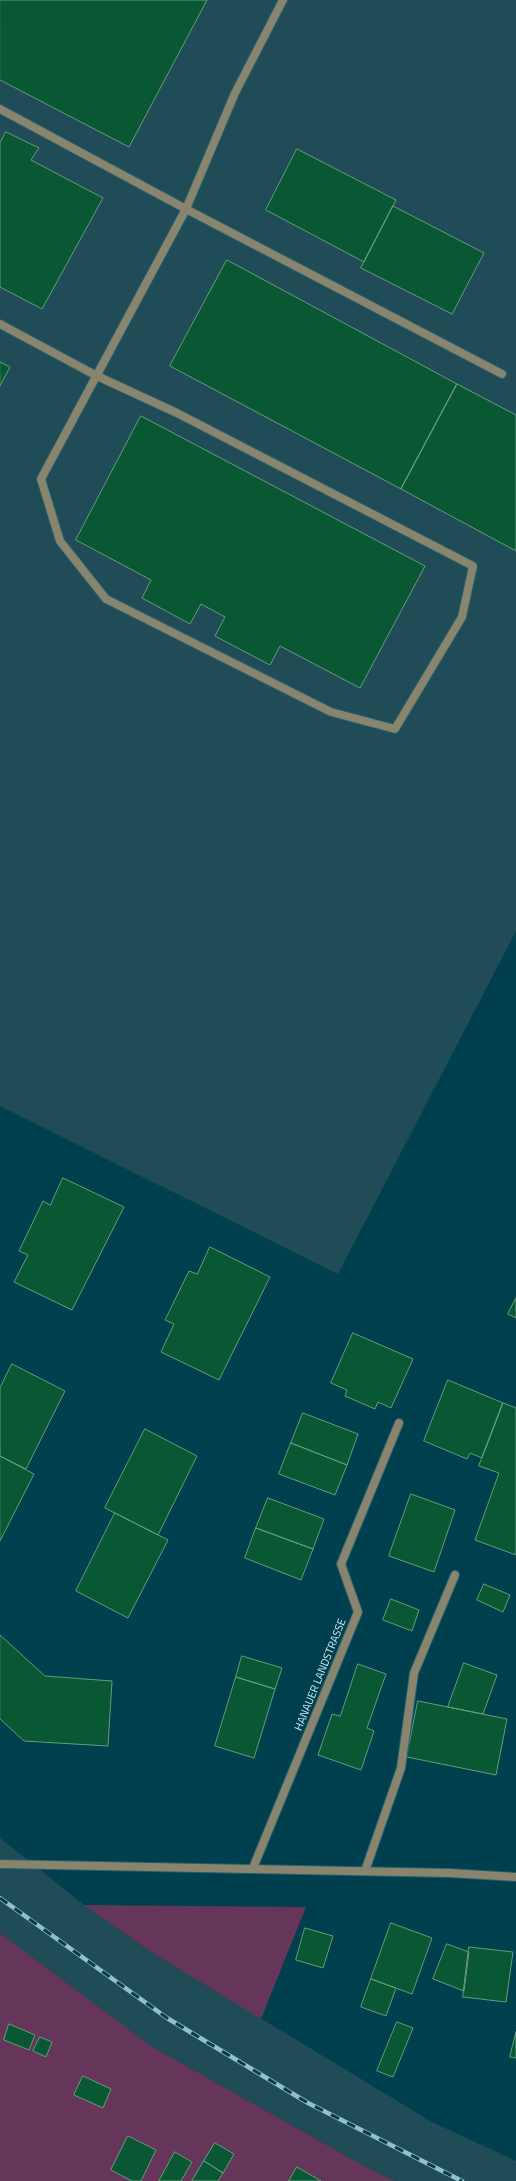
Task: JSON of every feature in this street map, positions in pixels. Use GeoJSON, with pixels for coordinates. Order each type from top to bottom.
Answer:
{"type":"FeatureCollection","features":[{"type":"Feature","properties":{"kind":"street"},"geometry":{"type":"LineString","coordinates":[[0,324],[97,376],[177,413],[473,566],[462,616],[395,729],[332,712],[106,599],[60,542],[41,479],[97,376],[186,209],[235,93],[283,0]]}},
{"type":"Feature","properties":{"kind":"street"},"geometry":{"type":"LineString","coordinates":[[0,109],[186,209],[502,374]]}},
{"type":"Feature","properties":{"kind":"street","name":"HANAUER LANDSTRASSE"},"geometry":{"type":"LineString","coordinates":[[253,1868],[358,1612],[341,1564],[399,1423]]}},
{"type":"Feature","properties":{"kind":"street"},"geometry":{"type":"LineString","coordinates":[[365,1871],[401,1768],[414,1673],[455,1575]]}},
{"type":"Feature","properties":{"kind":"street"},"geometry":{"type":"LineString","coordinates":[[0,1864],[450,1872],[516,1877]]}},
{"type":"Feature","properties":{"kind":"shaded area"},"geometry":{"type":"Polygon","coordinates":[[[0,0],[516,0],[516,931],[338,1274],[0,1106],[0,0]]]}},
{"type":"Feature","properties":{"kind":"shaded area"},"geometry":{"type":"Polygon","coordinates":[[[0,1838],[84,1905],[148,1950],[432,2122],[516,2161],[516,2181],[395,2181],[366,2167],[151,2046],[0,1933],[0,1838]]]}},
{"type":"Feature","properties":{"kind":"shaded area"},"geometry":{"type":"Polygon","coordinates":[[[84,1905],[306,1907],[261,2019],[148,1950],[84,1905]]]}},
{"type":"Feature","properties":{"kind":"shaded area"},"geometry":{"type":"Polygon","coordinates":[[[0,1933],[151,2046],[366,2167],[395,2181],[0,2181],[0,1933]]]}},
{"type":"Feature","properties":{"kind":"building"},"geometry":{"type":"Polygon","coordinates":[[[0,0],[207,0],[129,147],[0,80],[0,0]]]}},
{"type":"Feature","properties":{"kind":"building"},"geometry":{"type":"Polygon","coordinates":[[[6,132],[39,148],[31,160],[103,198],[42,309],[0,287],[0,143],[6,132]]]}},
{"type":"Feature","properties":{"kind":"building"},"geometry":{"type":"Polygon","coordinates":[[[297,149],[396,200],[364,262],[266,210],[297,149]]]}},
{"type":"Feature","properties":{"kind":"building"},"geometry":{"type":"Polygon","coordinates":[[[393,206],[484,253],[452,314],[361,268],[393,206]]]}},
{"type":"Feature","properties":{"kind":"building"},"geometry":{"type":"Polygon","coordinates":[[[227,260],[457,384],[401,489],[170,366],[227,260]]]}},
{"type":"Feature","properties":{"kind":"building"},"geometry":{"type":"Polygon","coordinates":[[[0,362],[10,367],[0,386],[0,362]]]}},
{"type":"Feature","properties":{"kind":"building"},"geometry":{"type":"Polygon","coordinates":[[[457,384],[516,415],[516,551],[401,489],[457,384]]]}},
{"type":"Feature","properties":{"kind":"building"},"geometry":{"type":"Polygon","coordinates":[[[141,416],[425,566],[360,688],[280,646],[270,665],[215,636],[225,617],[201,604],[190,624],[142,598],[151,580],[76,540],[141,416]]]}},
{"type":"Feature","properties":{"kind":"building"},"geometry":{"type":"Polygon","coordinates":[[[63,1178],[124,1207],[72,1310],[14,1282],[28,1255],[19,1251],[43,1201],[50,1205],[63,1178]]]}},
{"type":"Feature","properties":{"kind":"building"},"geometry":{"type":"Polygon","coordinates":[[[210,1247],[270,1277],[219,1380],[161,1352],[174,1324],[165,1320],[189,1271],[197,1274],[210,1247]]]}},
{"type":"Feature","properties":{"kind":"building"},"geometry":{"type":"Polygon","coordinates":[[[516,1298],[516,1318],[508,1314],[516,1298]]]}},
{"type":"Feature","properties":{"kind":"building"},"geometry":{"type":"Polygon","coordinates":[[[353,1333],[413,1359],[391,1408],[378,1402],[375,1409],[345,1396],[347,1390],[331,1383],[353,1333]]]}},
{"type":"Feature","properties":{"kind":"building"},"geometry":{"type":"Polygon","coordinates":[[[12,1364],[65,1391],[26,1469],[0,1456],[0,1388],[12,1364]]]}},
{"type":"Feature","properties":{"kind":"building"},"geometry":{"type":"Polygon","coordinates":[[[448,1380],[503,1403],[482,1458],[470,1453],[467,1459],[424,1441],[448,1380]]]}},
{"type":"Feature","properties":{"kind":"building"},"geometry":{"type":"Polygon","coordinates":[[[503,1403],[516,1408],[516,1555],[475,1540],[499,1473],[479,1466],[503,1403]]]}},
{"type":"Feature","properties":{"kind":"building"},"geometry":{"type":"Polygon","coordinates":[[[303,1413],[358,1434],[347,1465],[291,1443],[303,1413]]]}},
{"type":"Feature","properties":{"kind":"building"},"geometry":{"type":"Polygon","coordinates":[[[145,1429],[197,1456],[158,1535],[105,1508],[145,1429]]]}},
{"type":"Feature","properties":{"kind":"building"},"geometry":{"type":"Polygon","coordinates":[[[291,1443],[347,1465],[335,1495],[279,1474],[291,1443]]]}},
{"type":"Feature","properties":{"kind":"building"},"geometry":{"type":"Polygon","coordinates":[[[0,1456],[34,1474],[0,1541],[0,1456]]]}},
{"type":"Feature","properties":{"kind":"building"},"geometry":{"type":"Polygon","coordinates":[[[411,1494],[455,1510],[434,1572],[389,1556],[411,1494]]]}},
{"type":"Feature","properties":{"kind":"building"},"geometry":{"type":"Polygon","coordinates":[[[268,1498],[324,1519],[313,1549],[256,1528],[268,1498]]]}},
{"type":"Feature","properties":{"kind":"building"},"geometry":{"type":"Polygon","coordinates":[[[115,1513],[168,1540],[128,1618],[76,1591],[115,1513]]]}},
{"type":"Feature","properties":{"kind":"building"},"geometry":{"type":"Polygon","coordinates":[[[256,1528],[313,1549],[301,1580],[245,1558],[256,1528]]]}},
{"type":"Feature","properties":{"kind":"building"},"geometry":{"type":"Polygon","coordinates":[[[484,1584],[510,1595],[503,1612],[477,1600],[484,1584]]]}},
{"type":"Feature","properties":{"kind":"building"},"geometry":{"type":"Polygon","coordinates":[[[391,1599],[419,1610],[412,1631],[383,1620],[391,1599]]]}},
{"type":"Feature","properties":{"kind":"building"},"geometry":{"type":"Polygon","coordinates":[[[0,1635],[45,1676],[112,1681],[108,1746],[24,1741],[0,1719],[0,1635]]]}},
{"type":"Feature","properties":{"kind":"building"},"geometry":{"type":"Polygon","coordinates":[[[242,1656],[282,1668],[275,1689],[236,1677],[242,1656]]]}},
{"type":"Feature","properties":{"kind":"building"},"geometry":{"type":"Polygon","coordinates":[[[464,1663],[497,1675],[483,1714],[448,1707],[464,1663]]]}},
{"type":"Feature","properties":{"kind":"building"},"geometry":{"type":"Polygon","coordinates":[[[358,1664],[386,1674],[367,1728],[374,1731],[361,1770],[318,1755],[332,1714],[340,1716],[358,1664]]]}},
{"type":"Feature","properties":{"kind":"building"},"geometry":{"type":"Polygon","coordinates":[[[236,1677],[275,1689],[254,1758],[215,1746],[236,1677]]]}},
{"type":"Feature","properties":{"kind":"building"},"geometry":{"type":"Polygon","coordinates":[[[418,1701],[507,1719],[496,1775],[407,1757],[418,1701]]]}},
{"type":"Feature","properties":{"kind":"building"},"geometry":{"type":"Polygon","coordinates":[[[391,1923],[432,1938],[412,1994],[371,1979],[391,1923]]]}},
{"type":"Feature","properties":{"kind":"building"},"geometry":{"type":"Polygon","coordinates":[[[305,1928],[333,1936],[323,1968],[296,1960],[305,1928]]]}},
{"type":"Feature","properties":{"kind":"building"},"geometry":{"type":"Polygon","coordinates":[[[447,1944],[469,1952],[464,1991],[433,1979],[447,1944]]]}},
{"type":"Feature","properties":{"kind":"building"},"geometry":{"type":"Polygon","coordinates":[[[469,1947],[513,1952],[506,2002],[463,1997],[469,1947]]]}},
{"type":"Feature","properties":{"kind":"building"},"geometry":{"type":"Polygon","coordinates":[[[371,1979],[396,1988],[386,2016],[361,2007],[371,1979]]]}},
{"type":"Feature","properties":{"kind":"building"},"geometry":{"type":"Polygon","coordinates":[[[397,2022],[413,2028],[393,2077],[377,2071],[397,2022]]]}},
{"type":"Feature","properties":{"kind":"building"},"geometry":{"type":"Polygon","coordinates":[[[9,2024],[35,2035],[29,2050],[4,2040],[9,2024]]]}},
{"type":"Feature","properties":{"kind":"building"},"geometry":{"type":"Polygon","coordinates":[[[516,2032],[516,2058],[510,2057],[516,2032]]]}},
{"type":"Feature","properties":{"kind":"building"},"geometry":{"type":"Polygon","coordinates":[[[40,2037],[52,2042],[46,2057],[33,2051],[40,2037]]]}},
{"type":"Feature","properties":{"kind":"building"},"geometry":{"type":"Polygon","coordinates":[[[83,2076],[111,2089],[103,2108],[74,2095],[83,2076]]]}},
{"type":"Feature","properties":{"kind":"building"},"geometry":{"type":"Polygon","coordinates":[[[128,2136],[156,2150],[141,2181],[132,2181],[111,2170],[128,2136]]]}},
{"type":"Feature","properties":{"kind":"building"},"geometry":{"type":"Polygon","coordinates":[[[215,2143],[234,2154],[223,2173],[204,2161],[215,2143]]]}},
{"type":"Feature","properties":{"kind":"building"},"geometry":{"type":"Polygon","coordinates":[[[175,2152],[192,2162],[181,2181],[159,2181],[175,2152]]]}},
{"type":"Feature","properties":{"kind":"building"},"geometry":{"type":"Polygon","coordinates":[[[204,2161],[223,2173],[218,2181],[192,2181],[204,2161]]]}},
{"type":"Feature","properties":{"kind":"building"},"geometry":{"type":"Polygon","coordinates":[[[297,2167],[321,2181],[289,2181],[297,2167]]]}},
{"type":"Feature","properties":{"kind":"railway"},"geometry":{"type":"LineString","coordinates":[[0,1898],[167,2018],[308,2103],[462,2181]]}}]}
